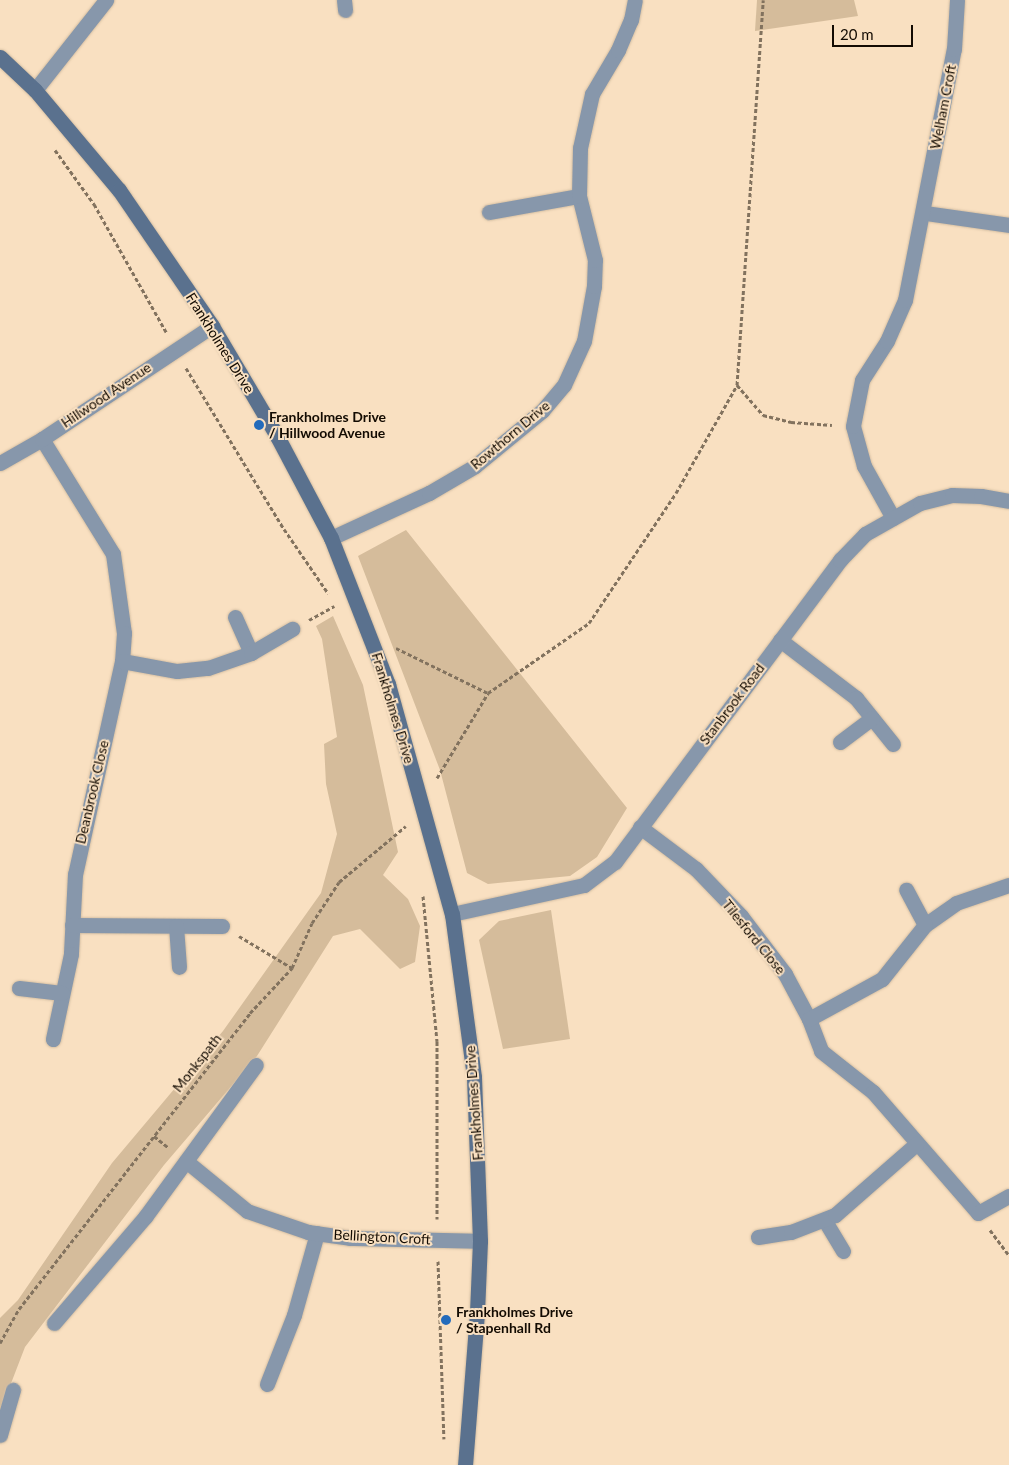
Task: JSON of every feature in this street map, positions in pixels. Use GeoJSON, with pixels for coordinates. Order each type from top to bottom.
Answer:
{"type":"FeatureCollection","features":[{"type":"Feature","properties":{"kind":"street"},"geometry":{"type":"LineString","coordinates":[[35,90],[106,0]]}},
{"type":"Feature","properties":{"kind":"street","name":"Rowthorn Drive"},"geometry":{"type":"LineString","coordinates":[[331,538],[429,493],[475,466],[542,411],[564,384],[584,341],[594,286],[595,260],[579,196],[580,148],[592,94],[618,50],[631,20],[635,0]]}},
{"type":"Feature","properties":{"kind":"street","name":"Welham Croft"},"geometry":{"type":"LineString","coordinates":[[892,518],[864,466],[853,426],[862,380],[887,342],[905,300],[925,213],[954,50],[957,0]]}},
{"type":"Feature","properties":{"kind":"street","name":"Frankholmes Drive"},"geometry":{"type":"LineString","coordinates":[[0,57],[35,90],[119,190],[212,326],[331,538],[371,636],[452,914],[474,1077],[480,1241],[477,1313],[464,1465]]}},
{"type":"Feature","properties":{"kind":"street"},"geometry":{"type":"LineString","coordinates":[[489,212],[579,196]]}},
{"type":"Feature","properties":{"kind":"street"},"geometry":{"type":"LineString","coordinates":[[925,213],[1009,226]]}},
{"type":"Feature","properties":{"kind":"street","name":"Hillwood Avenue"},"geometry":{"type":"LineString","coordinates":[[0,462],[42,439],[212,326]]}},
{"type":"Feature","properties":{"kind":"street","name":"Deanbrook Close"},"geometry":{"type":"LineString","coordinates":[[42,439],[113,554],[121,597],[122,661],[83,826],[75,874],[72,925],[53,1039]]}},
{"type":"Feature","properties":{"kind":"street","name":"Stanbrook Road"},"geometry":{"type":"LineString","coordinates":[[452,914],[584,884],[615,862],[840,560],[865,534],[920,503],[952,495],[981,496],[1009,501]]}},
{"type":"Feature","properties":{"kind":"street"},"geometry":{"type":"LineString","coordinates":[[235,617],[251,653]]}},
{"type":"Feature","properties":{"kind":"street"},"geometry":{"type":"LineString","coordinates":[[122,661],[177,671],[208,668],[251,653],[292,630]]}},
{"type":"Feature","properties":{"kind":"street"},"geometry":{"type":"LineString","coordinates":[[780,640],[856,698],[893,744]]}},
{"type":"Feature","properties":{"kind":"street"},"geometry":{"type":"LineString","coordinates":[[840,742],[872,718]]}},
{"type":"Feature","properties":{"kind":"street","name":"Tilesford Close"},"geometry":{"type":"LineString","coordinates":[[640,827],[696,869],[741,916],[785,974],[809,1019],[821,1051],[873,1092],[916,1144],[978,1213]]}},
{"type":"Feature","properties":{"kind":"street"},"geometry":{"type":"LineString","coordinates":[[809,1019],[882,979],[925,925],[956,903],[1009,885]]}},
{"type":"Feature","properties":{"kind":"street"},"geometry":{"type":"LineString","coordinates":[[906,890],[925,925]]}},
{"type":"Feature","properties":{"kind":"street"},"geometry":{"type":"LineString","coordinates":[[72,925],[222,926]]}},
{"type":"Feature","properties":{"kind":"street"},"geometry":{"type":"LineString","coordinates":[[176,926],[179,967]]}},
{"type":"Feature","properties":{"kind":"street"},"geometry":{"type":"LineString","coordinates":[[19,988],[62,993]]}},
{"type":"Feature","properties":{"kind":"street"},"geometry":{"type":"LineString","coordinates":[[54,1323],[145,1217],[256,1065]]}},
{"type":"Feature","properties":{"kind":"street"},"geometry":{"type":"LineString","coordinates":[[758,1237],[791,1232],[825,1221],[916,1144]]}},
{"type":"Feature","properties":{"kind":"street","name":"Bellington Croft"},"geometry":{"type":"LineString","coordinates":[[186,1161],[247,1211],[317,1233],[350,1238],[480,1241]]}},
{"type":"Feature","properties":{"kind":"street"},"geometry":{"type":"LineString","coordinates":[[978,1213],[1009,1196]]}},
{"type":"Feature","properties":{"kind":"street"},"geometry":{"type":"LineString","coordinates":[[825,1221],[843,1251]]}},
{"type":"Feature","properties":{"kind":"street"},"geometry":{"type":"LineString","coordinates":[[267,1384],[294,1315],[317,1233]]}},
{"type":"Feature","properties":{"kind":"street"},"geometry":{"type":"LineString","coordinates":[[0,1435],[13,1390]]}},
{"type":"Feature","properties":{"kind":"path"},"geometry":{"type":"LineString","coordinates":[[423,811],[440,770],[488,693],[589,623],[676,493],[736,385],[763,0]]}},
{"type":"Feature","properties":{"kind":"path"},"geometry":{"type":"LineString","coordinates":[[50,144],[94,204],[175,350],[284,529],[336,605],[339,614]]}},
{"type":"Feature","properties":{"kind":"path"},"geometry":{"type":"LineString","coordinates":[[736,385],[763,415],[791,422],[853,426]]}},
{"type":"Feature","properties":{"kind":"path"},"geometry":{"type":"LineString","coordinates":[[292,630],[354,595]]}},
{"type":"Feature","properties":{"kind":"path"},"geometry":{"type":"LineString","coordinates":[[371,636],[488,693]]}},
{"type":"Feature","properties":{"kind":"path","name":"Monkspath"},"geometry":{"type":"LineString","coordinates":[[0,1343],[19,1309],[250,1013],[292,968],[312,923],[339,882],[423,811]]}},
{"type":"Feature","properties":{"kind":"path"},"geometry":{"type":"LineString","coordinates":[[403,816],[408,834]]}},
{"type":"Feature","properties":{"kind":"path"},"geometry":{"type":"LineString","coordinates":[[422,885],[437,1041],[438,1240],[444,1446]]}},
{"type":"Feature","properties":{"kind":"path"},"geometry":{"type":"LineString","coordinates":[[222,926],[292,968]]}},
{"type":"Feature","properties":{"kind":"path"},"geometry":{"type":"LineString","coordinates":[[978,1213],[1009,1255]]}},
{"type":"Feature","properties":{"kind":"shaded area"},"geometry":{"type":"Polygon","coordinates":[[[757,0],[854,0],[858,16],[755,31],[757,0]]]}},
{"type":"Feature","properties":{"kind":"shaded area"},"geometry":{"type":"Polygon","coordinates":[[[406,530],[627,808],[597,857],[570,876],[488,884],[467,873],[440,770],[358,556],[406,530]]]}},
{"type":"Feature","properties":{"kind":"shaded area"},"geometry":{"type":"Polygon","coordinates":[[[333,616],[363,685],[398,852],[383,875],[408,899],[420,926],[415,962],[400,969],[360,929],[333,936],[257,1056],[164,1165],[25,1347],[0,1412],[0,1318],[18,1300],[112,1163],[223,1031],[321,893],[337,834],[326,784],[324,744],[337,737],[322,639],[316,626],[333,616]]]}},
{"type":"Feature","properties":{"kind":"shaded area"},"geometry":{"type":"Polygon","coordinates":[[[551,910],[570,1039],[503,1049],[479,940],[499,921],[551,910]]]}},
{"type":"Feature","properties":{"kind":"place","name":"Frankholmes Drive / Hillwood Avenue"},"geometry":{"type":"Point","coordinates":[259,425]}},
{"type":"Feature","properties":{"kind":"place","name":"Frankholmes Drive / Stapenhall Rd"},"geometry":{"type":"Point","coordinates":[446,1320]}}]}
